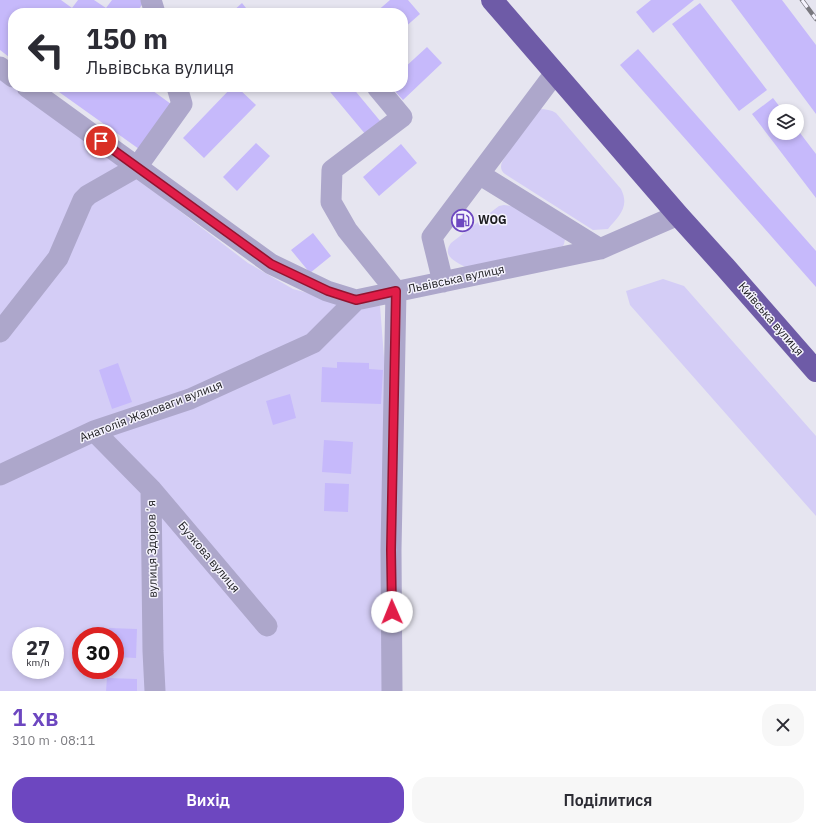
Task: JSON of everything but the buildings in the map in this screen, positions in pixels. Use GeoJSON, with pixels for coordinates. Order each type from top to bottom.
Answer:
{"type":"FeatureCollection","features":[{"type":"Feature","properties":{"kind":"highway"},"geometry":{"type":"LineString","coordinates":[[492,0],[678,215]]}},
{"type":"Feature","properties":{"kind":"highway","name":"Київська вулиця"},"geometry":{"type":"LineString","coordinates":[[678,215],[726,267],[816,371]]}},
{"type":"Feature","properties":{"kind":"street"},"geometry":{"type":"LineString","coordinates":[[0,67],[8,73]]}},
{"type":"Feature","properties":{"kind":"street"},"geometry":{"type":"LineString","coordinates":[[443,282],[432,237],[555,73]]}},
{"type":"Feature","properties":{"kind":"street"},"geometry":{"type":"LineString","coordinates":[[34,92],[271,264],[328,291],[356,300]]}},
{"type":"Feature","properties":{"kind":"street"},"geometry":{"type":"LineString","coordinates":[[0,332],[58,258],[83,200],[88,195],[137,167],[182,104],[178,92]]}},
{"type":"Feature","properties":{"kind":"street"},"geometry":{"type":"LineString","coordinates":[[381,92],[402,117],[332,170],[331,202],[346,230],[396,291],[391,550],[392,691]]}},
{"type":"Feature","properties":{"kind":"street"},"geometry":{"type":"LineString","coordinates":[[479,174],[600,249]]}},
{"type":"Feature","properties":{"kind":"street","name":"Львівська вулиця"},"geometry":{"type":"LineString","coordinates":[[356,300],[600,249],[678,215]]}},
{"type":"Feature","properties":{"kind":"street","name":"Анатолія Жаловаги вулиця"},"geometry":{"type":"LineString","coordinates":[[0,475],[94,431],[190,398],[314,343],[356,300]]}},
{"type":"Feature","properties":{"kind":"street","name":"вулиця Здоровʼя"},"geometry":{"type":"LineString","coordinates":[[94,431],[151,489],[153,651],[155,691]]}},
{"type":"Feature","properties":{"kind":"street","name":"Бузкова вулиця"},"geometry":{"type":"LineString","coordinates":[[151,489],[267,626]]}},
{"type":"Feature","properties":{"kind":"shaded area"},"geometry":{"type":"Polygon","coordinates":[[[0,78],[8,84],[8,92],[19,92],[248,263],[293,289],[349,304],[380,306],[390,434],[401,691],[0,691],[0,78]]]}},
{"type":"Feature","properties":{"kind":"shaded area"},"geometry":{"type":"Polygon","coordinates":[[[540,109],[556,113],[621,189],[624,206],[622,211],[608,229],[593,230],[505,174],[502,170],[502,162],[529,115],[540,109]]]}},
{"type":"Feature","properties":{"kind":"shaded area"},"geometry":{"type":"Polygon","coordinates":[[[499,206],[513,206],[565,239],[563,246],[467,268],[455,261],[448,252],[448,248],[451,243],[499,206]]]}},
{"type":"Feature","properties":{"kind":"shaded area"},"geometry":{"type":"Polygon","coordinates":[[[663,279],[684,286],[816,436],[816,516],[630,305],[626,291],[663,279]]]}},
{"type":"Feature","properties":{"kind":"railway"},"geometry":{"type":"LineString","coordinates":[[802,0],[816,19]]}},
{"type":"Feature","properties":{"kind":"place","name":"WOG"},"geometry":{"type":"Point","coordinates":[462,220]}},
{"type":"Feature","properties":{"kind":"route"},"geometry":{"type":"LineString","coordinates":[[101,141],[271,264],[328,291],[356,300],[396,291],[391,550],[392,612]]}}]}
